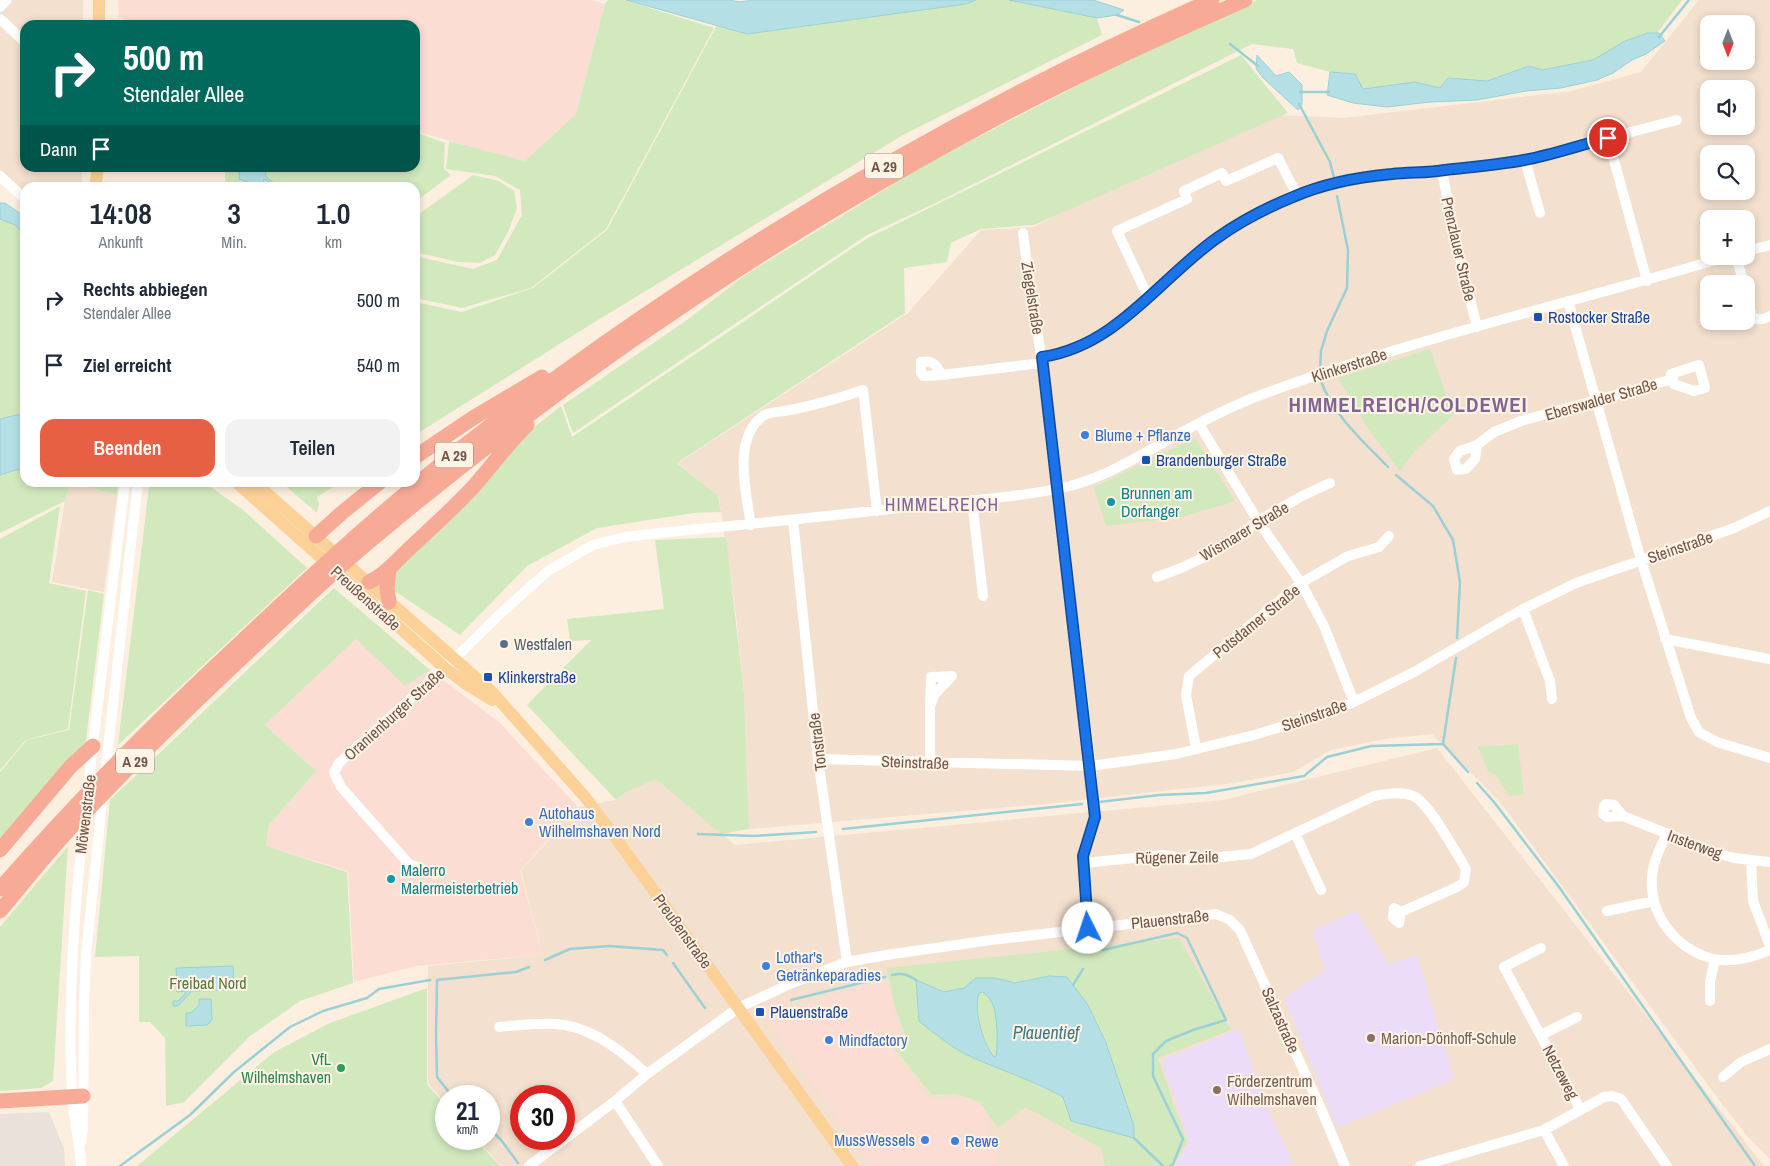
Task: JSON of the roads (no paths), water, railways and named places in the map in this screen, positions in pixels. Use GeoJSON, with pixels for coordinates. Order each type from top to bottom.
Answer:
{"type":"FeatureCollection","features":[{"type":"Feature","properties":{"kind":"highway","name":"A 29"},"geometry":{"type":"LineString","coordinates":[[420,482],[484,430],[574,365],[728,260],[908,151],[989,107],[1081,60],[1212,0]]}},
{"type":"Feature","properties":{"kind":"highway","name":"A 29"},"geometry":{"type":"LineString","coordinates":[[0,889],[64,816],[199,681],[357,544],[567,386],[714,284],[837,207],[915,162],[1087,72],[1245,0]]}},
{"type":"Feature","properties":{"kind":"highway"},"geometry":{"type":"LineString","coordinates":[[420,454],[473,418],[552,372],[574,365]]}},
{"type":"Feature","properties":{"kind":"highway"},"geometry":{"type":"LineString","coordinates":[[369,582],[376,579],[389,568],[474,487],[514,438],[555,402],[567,386]]}},
{"type":"Feature","properties":{"kind":"highway"},"geometry":{"type":"LineString","coordinates":[[314,544],[344,511],[374,487]]}},
{"type":"Feature","properties":{"kind":"highway","name":"A 29"},"geometry":{"type":"LineString","coordinates":[[0,911],[65,834],[207,690],[413,487]]}},
{"type":"Feature","properties":{"kind":"highway"},"geometry":{"type":"LineString","coordinates":[[389,568],[387,581],[389,602]]}},
{"type":"Feature","properties":{"kind":"highway"},"geometry":{"type":"LineString","coordinates":[[0,850],[72,766],[93,746]]}},
{"type":"Feature","properties":{"kind":"highway"},"geometry":{"type":"LineString","coordinates":[[0,1101],[77,1096]]}},
{"type":"Feature","properties":{"kind":"main road"},"geometry":{"type":"LineString","coordinates":[[98,0],[99,20]]}},
{"type":"Feature","properties":{"kind":"main road","name":"Preußenstraße"},"geometry":{"type":"LineString","coordinates":[[242,487],[314,544],[369,582],[450,664]]}},
{"type":"Feature","properties":{"kind":"main road","name":"Preußenstraße"},"geometry":{"type":"LineString","coordinates":[[259,487],[351,585],[450,664],[482,683],[585,797],[852,1166]]}},
{"type":"Feature","properties":{"kind":"main road"},"geometry":{"type":"LineString","coordinates":[[351,585],[369,582]]}},
{"type":"Feature","properties":{"kind":"street"},"geometry":{"type":"LineString","coordinates":[[0,7],[7,0]]}},
{"type":"Feature","properties":{"kind":"street"},"geometry":{"type":"LineString","coordinates":[[0,19],[20,37]]}},
{"type":"Feature","properties":{"kind":"street"},"geometry":{"type":"LineString","coordinates":[[941,375],[1042,360],[1065,352],[1106,332],[1149,298],[1169,278],[1216,238],[1244,220],[1296,195],[1341,181],[1393,174],[1442,171],[1524,160],[1678,120]]}},
{"type":"Feature","properties":{"kind":"street"},"geometry":{"type":"LineString","coordinates":[[1608,138],[1647,281]]}},
{"type":"Feature","properties":{"kind":"street"},"geometry":{"type":"LineString","coordinates":[[1149,298],[1117,231],[1187,199],[1184,191],[1222,173],[1226,181],[1278,158],[1296,195]]}},
{"type":"Feature","properties":{"kind":"street"},"geometry":{"type":"LineString","coordinates":[[1524,160],[1540,213]]}},
{"type":"Feature","properties":{"kind":"street","name":"Prenzlauer Straße"},"geometry":{"type":"LineString","coordinates":[[1442,171],[1456,243],[1477,327]]}},
{"type":"Feature","properties":{"kind":"street"},"geometry":{"type":"LineString","coordinates":[[0,176],[20,194]]}},
{"type":"Feature","properties":{"kind":"street","name":"Ziegelstraße"},"geometry":{"type":"LineString","coordinates":[[1023,234],[1042,360],[1095,817],[1083,856],[1088,928]]}},
{"type":"Feature","properties":{"kind":"street"},"geometry":{"type":"LineString","coordinates":[[1755,248],[1770,244]]}},
{"type":"Feature","properties":{"kind":"street","name":"Klinkerstraße"},"geometry":{"type":"LineString","coordinates":[[450,664],[501,613],[548,571],[593,545],[624,537],[877,511],[1057,488],[1088,480],[1112,470],[1199,424],[1265,393],[1374,356],[1700,265]]}},
{"type":"Feature","properties":{"kind":"street"},"geometry":{"type":"LineString","coordinates":[[1568,301],[1641,560],[1691,718],[1698,732],[1716,742],[1770,758]]}},
{"type":"Feature","properties":{"kind":"street"},"geometry":{"type":"LineString","coordinates":[[1755,318],[1760,320],[1770,316]]}},
{"type":"Feature","properties":{"kind":"street","name":"Eberswalder Straße"},"geometry":{"type":"LineString","coordinates":[[1477,444],[1494,432],[1521,421],[1673,379]]}},
{"type":"Feature","properties":{"kind":"street"},"geometry":{"type":"LineString","coordinates":[[751,525],[744,479],[744,449],[750,432],[763,415],[816,406],[863,390],[877,511]]}},
{"type":"Feature","properties":{"kind":"street"},"geometry":{"type":"LineString","coordinates":[[1199,424],[1258,521],[1301,583],[1324,626],[1354,702]]}},
{"type":"Feature","properties":{"kind":"street","name":"Wismarer Straße"},"geometry":{"type":"LineString","coordinates":[[1157,577],[1215,552],[1258,521],[1304,495],[1330,483]]}},
{"type":"Feature","properties":{"kind":"street","name":"Möwenstraße"},"geometry":{"type":"LineString","coordinates":[[77,1096],[70,1018],[78,876],[124,487]]}},
{"type":"Feature","properties":{"kind":"street","name":"Möwenstraße"},"geometry":{"type":"LineString","coordinates":[[81,1166],[80,1146],[76,1130],[77,1096],[90,911],[137,487]]}},
{"type":"Feature","properties":{"kind":"street"},"geometry":{"type":"LineString","coordinates":[[972,500],[983,596]]}},
{"type":"Feature","properties":{"kind":"street","name":"Steinstraße"},"geometry":{"type":"LineString","coordinates":[[818,759],[1090,766],[1176,754],[1272,730],[1354,702],[1414,672],[1523,609],[1576,583],[1734,528],[1770,511]]}},
{"type":"Feature","properties":{"kind":"street","name":"Tonstraße"},"geometry":{"type":"LineString","coordinates":[[793,520],[818,759],[847,962]]}},
{"type":"Feature","properties":{"kind":"street","name":"Potsdamer Straße"},"geometry":{"type":"LineString","coordinates":[[1196,748],[1186,695],[1189,676],[1301,583],[1348,556],[1379,547],[1389,536]]}},
{"type":"Feature","properties":{"kind":"street"},"geometry":{"type":"LineString","coordinates":[[1523,609],[1550,681],[1552,699]]}},
{"type":"Feature","properties":{"kind":"street"},"geometry":{"type":"LineString","coordinates":[[1665,639],[1770,659]]}},
{"type":"Feature","properties":{"kind":"street","name":"Oranienburger Straße"},"geometry":{"type":"LineString","coordinates":[[435,874],[409,864],[341,787],[334,773],[339,763],[450,664]]}},
{"type":"Feature","properties":{"kind":"street"},"geometry":{"type":"LineString","coordinates":[[930,706],[930,763]]}},
{"type":"Feature","properties":{"kind":"street","name":"Rügener Zeile"},"geometry":{"type":"LineString","coordinates":[[1084,863],[1163,855],[1190,860],[1251,854],[1374,796],[1390,793],[1414,796],[1425,804],[1466,869],[1464,882],[1457,887],[1401,912]]}},
{"type":"Feature","properties":{"kind":"street","name":"Insterweg"},"geometry":{"type":"LineString","coordinates":[[1623,816],[1715,853],[1770,862]]}},
{"type":"Feature","properties":{"kind":"street"},"geometry":{"type":"LineString","coordinates":[[1295,832],[1321,890]]}},
{"type":"Feature","properties":{"kind":"street"},"geometry":{"type":"LineString","coordinates":[[1667,834],[1654,866],[1652,887],[1654,901],[1662,921],[1674,938],[1693,951],[1715,959],[1735,960],[1756,956],[1770,950]]}},
{"type":"Feature","properties":{"kind":"street"},"geometry":{"type":"LineString","coordinates":[[1751,860],[1753,901],[1770,946]]}},
{"type":"Feature","properties":{"kind":"street"},"geometry":{"type":"LineString","coordinates":[[1607,911],[1654,901]]}},
{"type":"Feature","properties":{"kind":"street","name":"Plauenstraße"},"geometry":{"type":"LineString","coordinates":[[529,1166],[616,1101],[647,1074],[738,1008],[792,982],[847,962],[895,953],[1088,928],[1216,914],[1230,920],[1240,930]]}},
{"type":"Feature","properties":{"kind":"street","name":"Salzastraße"},"geometry":{"type":"LineString","coordinates":[[1240,930],[1345,1166]]}},
{"type":"Feature","properties":{"kind":"street","name":"Netzeweg"},"geometry":{"type":"LineString","coordinates":[[1541,948],[1504,967],[1580,1109]]}},
{"type":"Feature","properties":{"kind":"street"},"geometry":{"type":"LineString","coordinates":[[1710,1001],[1710,982],[1715,959]]}},
{"type":"Feature","properties":{"kind":"street","name":"Netzeweg"},"geometry":{"type":"LineString","coordinates":[[1541,1035],[1577,1017]]}},
{"type":"Feature","properties":{"kind":"street"},"geometry":{"type":"LineString","coordinates":[[499,1027],[538,1024],[566,1026],[595,1034],[627,1056],[647,1074]]}},
{"type":"Feature","properties":{"kind":"street"},"geometry":{"type":"LineString","coordinates":[[1723,1077],[1741,1062],[1770,1049]]}},
{"type":"Feature","properties":{"kind":"street"},"geometry":{"type":"LineString","coordinates":[[1420,1166],[1544,1130],[1604,1097],[1612,1096],[1621,1099],[1668,1166]]}},
{"type":"Feature","properties":{"kind":"street"},"geometry":{"type":"LineString","coordinates":[[616,1101],[658,1166]]}},
{"type":"Feature","properties":{"kind":"street"},"geometry":{"type":"LineString","coordinates":[[1544,1130],[1564,1166]]}},
{"type":"Feature","properties":{"kind":"street"},"geometry":{"type":"LineString","coordinates":[[1456,1155],[1461,1166]]}},
{"type":"Feature","properties":{"kind":"water"},"geometry":{"type":"Polygon","coordinates":[[[626,0],[730,0],[739,2],[754,0],[976,0],[966,4],[747,34],[626,0]]]}},
{"type":"Feature","properties":{"kind":"water"},"geometry":{"type":"Polygon","coordinates":[[[1009,0],[1093,0],[1124,10],[1117,15],[1097,18],[1009,0]]]}},
{"type":"Feature","properties":{"kind":"water"},"geometry":{"type":"Polygon","coordinates":[[[1648,33],[1659,33],[1665,41],[1613,73],[1597,80],[1561,88],[1526,91],[1477,100],[1430,102],[1387,107],[1353,103],[1327,95],[1330,72],[1355,74],[1363,89],[1415,82],[1440,88],[1448,78],[1487,81],[1529,66],[1542,70],[1593,60],[1625,41],[1648,33]]]}},
{"type":"Feature","properties":{"kind":"water"},"geometry":{"type":"Polygon","coordinates":[[[1257,55],[1276,76],[1289,72],[1302,85],[1302,104],[1298,110],[1263,78],[1256,68],[1257,55]]]}},
{"type":"Feature","properties":{"kind":"water"},"geometry":{"type":"Polygon","coordinates":[[[240,172],[266,172],[265,176],[273,182],[264,179],[263,182],[248,182],[239,179],[240,172]]]}},
{"type":"Feature","properties":{"kind":"water"},"geometry":{"type":"Polygon","coordinates":[[[0,203],[5,203],[20,214],[20,230],[15,225],[0,219],[0,203]]]}},
{"type":"Feature","properties":{"kind":"water"},"geometry":{"type":"Polygon","coordinates":[[[20,414],[20,470],[0,475],[0,419],[20,414]]]}},
{"type":"Feature","properties":{"kind":"water"},"geometry":{"type":"Polygon","coordinates":[[[233,966],[234,990],[192,991],[178,1006],[173,1006],[173,1001],[178,1001],[185,994],[185,991],[177,992],[176,968],[233,966]]]}},
{"type":"Feature","properties":{"kind":"water","name":"Plauentief"},"geometry":{"type":"Polygon","coordinates":[[[1049,976],[1067,977],[1088,1005],[1106,1043],[1134,1126],[1134,1138],[1071,1121],[1063,1097],[963,1053],[919,1021],[916,980],[944,992],[964,988],[976,978],[996,978],[1015,983],[1049,976]],[[983,992],[979,993],[977,1000],[978,1017],[986,1044],[994,1057],[997,1050],[996,1020],[990,999],[983,992]]]}},
{"type":"Feature","properties":{"kind":"water"},"geometry":{"type":"Polygon","coordinates":[[[199,999],[211,999],[212,1020],[207,1025],[186,1026],[186,1013],[191,1013],[199,1005],[199,999]]]}},
{"type":"Feature","properties":{"kind":"waterway"},"geometry":{"type":"LineString","coordinates":[[1659,37],[1689,0]]}},
{"type":"Feature","properties":{"kind":"waterway"},"geometry":{"type":"LineString","coordinates":[[1117,15],[1139,22]]}},
{"type":"Feature","properties":{"kind":"waterway"},"geometry":{"type":"LineString","coordinates":[[1230,44],[1258,66]]}},
{"type":"Feature","properties":{"kind":"waterway"},"geometry":{"type":"LineString","coordinates":[[1300,92],[1329,92]]}},
{"type":"Feature","properties":{"kind":"waterway"},"geometry":{"type":"LineString","coordinates":[[1299,104],[1330,162],[1334,178]]}},
{"type":"Feature","properties":{"kind":"waterway"},"geometry":{"type":"LineString","coordinates":[[1320,369],[1321,351],[1327,331],[1347,288],[1348,250],[1337,196]]}},
{"type":"Feature","properties":{"kind":"waterway"},"geometry":{"type":"LineString","coordinates":[[1321,381],[1341,417],[1388,467]]}},
{"type":"Feature","properties":{"kind":"waterway"},"geometry":{"type":"LineString","coordinates":[[1396,475],[1433,506],[1453,540],[1460,582],[1457,638]]}},
{"type":"Feature","properties":{"kind":"waterway"},"geometry":{"type":"LineString","coordinates":[[1456,658],[1443,744],[1468,772]]}},
{"type":"Feature","properties":{"kind":"waterway"},"geometry":{"type":"LineString","coordinates":[[1099,802],[1159,795],[1206,793],[1304,776],[1327,757],[1371,746],[1443,744]]}},
{"type":"Feature","properties":{"kind":"waterway"},"geometry":{"type":"LineString","coordinates":[[1477,783],[1494,802],[1559,887],[1755,1166]]}},
{"type":"Feature","properties":{"kind":"waterway"},"geometry":{"type":"LineString","coordinates":[[843,829],[1082,804]]}},
{"type":"Feature","properties":{"kind":"waterway"},"geometry":{"type":"LineString","coordinates":[[698,834],[754,836],[816,832]]}},
{"type":"Feature","properties":{"kind":"waterway"},"geometry":{"type":"LineString","coordinates":[[1103,950],[1177,933],[1187,938],[1226,1020],[1166,1041],[1153,1054],[1153,1076],[1183,1139],[1173,1164],[1170,1166]]}},
{"type":"Feature","properties":{"kind":"waterway"},"geometry":{"type":"LineString","coordinates":[[545,960],[570,949],[609,946],[663,950],[667,955]]}},
{"type":"Feature","properties":{"kind":"waterway"},"geometry":{"type":"LineString","coordinates":[[673,963],[705,1008]]}},
{"type":"Feature","properties":{"kind":"waterway"},"geometry":{"type":"LineString","coordinates":[[443,1085],[437,1077],[437,980],[516,972],[529,967]]}},
{"type":"Feature","properties":{"kind":"waterway"},"geometry":{"type":"LineString","coordinates":[[1073,985],[1083,969]]}},
{"type":"Feature","properties":{"kind":"waterway"},"geometry":{"type":"LineString","coordinates":[[892,975],[904,974],[916,980]]}},
{"type":"Feature","properties":{"kind":"waterway"},"geometry":{"type":"LineString","coordinates":[[791,1000],[885,977]]}},
{"type":"Feature","properties":{"kind":"waterway"},"geometry":{"type":"LineString","coordinates":[[120,1166],[190,1115],[234,1072],[290,1027],[323,1011],[367,998],[379,989],[430,980]]}},
{"type":"Feature","properties":{"kind":"waterway"},"geometry":{"type":"LineString","coordinates":[[1134,1138],[1163,1166]]}},
{"type":"Feature","properties":{"kind":"waterway"},"geometry":{"type":"LineString","coordinates":[[500,1139],[518,1163]]}},
{"type":"Feature","properties":{"kind":"place","name":"Rostocker Straße"},"geometry":{"type":"Point","coordinates":[1538,317]}},
{"type":"Feature","properties":{"kind":"place","name":"Blume + Pflanze"},"geometry":{"type":"Point","coordinates":[1085,435]}},
{"type":"Feature","properties":{"kind":"place","name":"Brandenburger Straße"},"geometry":{"type":"Point","coordinates":[1146,460]}},
{"type":"Feature","properties":{"kind":"place","name":"Brunnen am Dorfanger"},"geometry":{"type":"Point","coordinates":[1111,502]}},
{"type":"Feature","properties":{"kind":"place","name":"Westfalen"},"geometry":{"type":"Point","coordinates":[504,644]}},
{"type":"Feature","properties":{"kind":"place","name":"Klinkerstraße"},"geometry":{"type":"Point","coordinates":[488,677]}},
{"type":"Feature","properties":{"kind":"place","name":"Autohaus Wilhelmshaven Nord"},"geometry":{"type":"Point","coordinates":[529,822]}},
{"type":"Feature","properties":{"kind":"place","name":"Malerro Malermeisterbetrieb"},"geometry":{"type":"Point","coordinates":[391,879]}},
{"type":"Feature","properties":{"kind":"place","name":"Lothar's Getränkeparadies"},"geometry":{"type":"Point","coordinates":[766,966]}},
{"type":"Feature","properties":{"kind":"place","name":"Plauenstraße"},"geometry":{"type":"Point","coordinates":[760,1012]}},
{"type":"Feature","properties":{"kind":"place","name":"Marion-Dönhoff-Schule"},"geometry":{"type":"Point","coordinates":[1371,1038]}},
{"type":"Feature","properties":{"kind":"place","name":"Mindfactory"},"geometry":{"type":"Point","coordinates":[829,1040]}},
{"type":"Feature","properties":{"kind":"place","name":"VfL Wilhelmshaven"},"geometry":{"type":"Point","coordinates":[341,1068]}},
{"type":"Feature","properties":{"kind":"place","name":"Förderzentrum Wilhelmshaven"},"geometry":{"type":"Point","coordinates":[1217,1090]}},
{"type":"Feature","properties":{"kind":"place","name":"MussWessels"},"geometry":{"type":"Point","coordinates":[925,1140]}},
{"type":"Feature","properties":{"kind":"place","name":"Rewe"},"geometry":{"type":"Point","coordinates":[955,1141]}},
{"type":"Feature","properties":{"kind":"district","name":"HIMMELREICH/COLDEWEI"},"geometry":{"type":"Point","coordinates":[1408,404]}},
{"type":"Feature","properties":{"kind":"district","name":"HIMMELREICH"},"geometry":{"type":"Point","coordinates":[942,504]}},
{"type":"Feature","properties":{"kind":"park label","name":"Freibad Nord"},"geometry":{"type":"Point","coordinates":[208,983]}}]}
